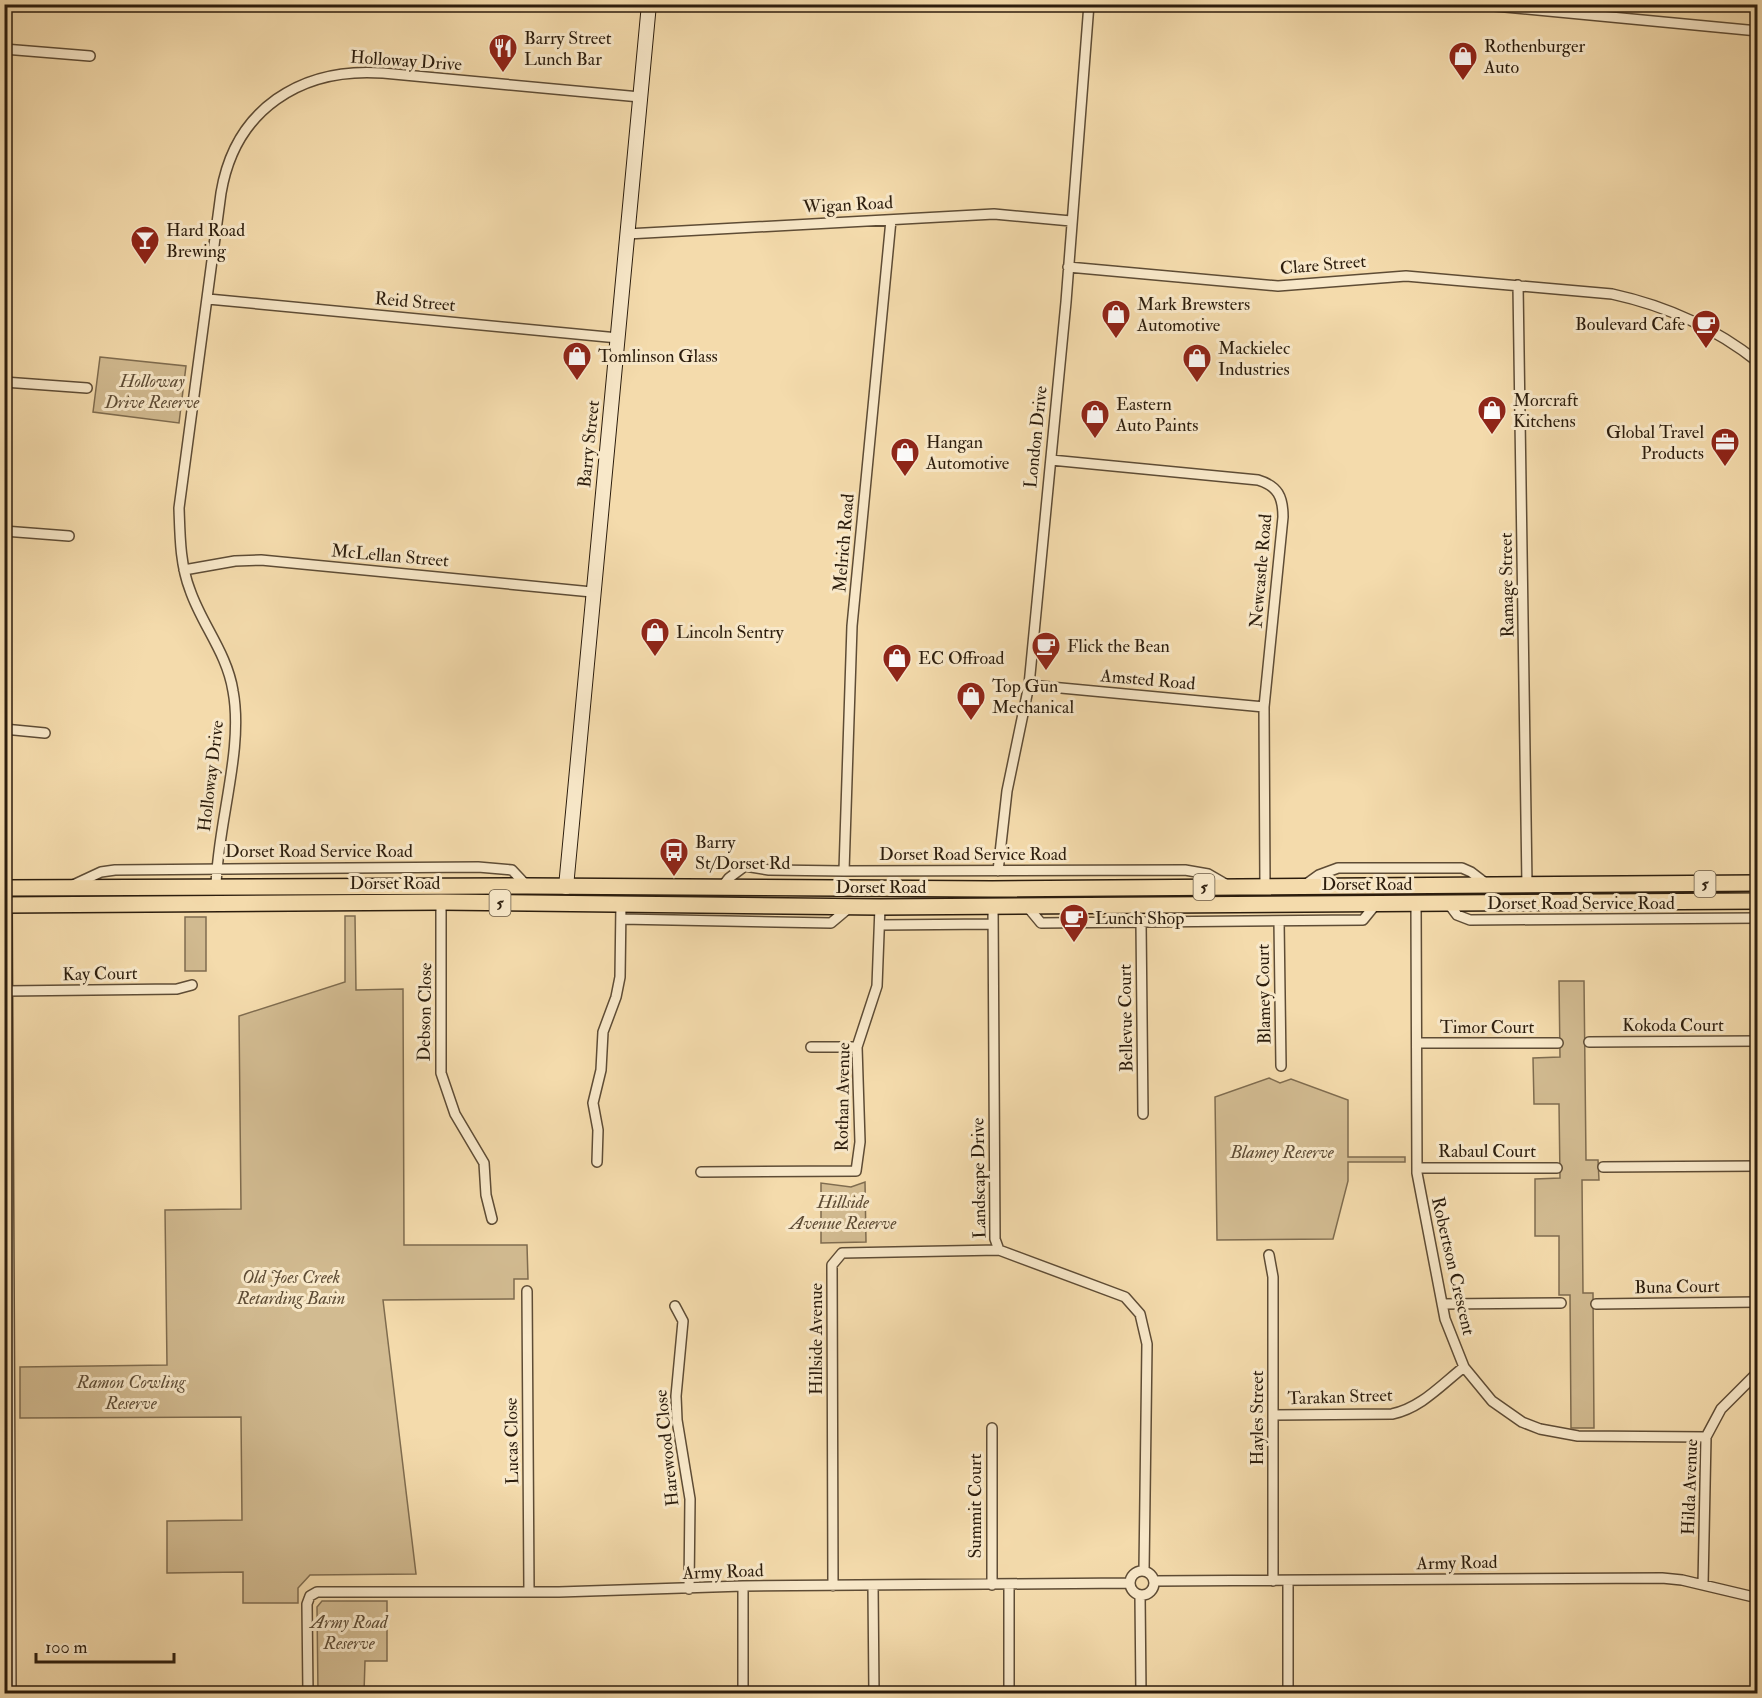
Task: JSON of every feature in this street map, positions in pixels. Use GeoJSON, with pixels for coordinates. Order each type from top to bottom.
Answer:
{"type":"FeatureCollection","features":[{"type":"Feature","properties":{"kind":"main road","name":"Barry Street"},"geometry":{"type":"LineString","coordinates":[[566,887],[649,4]]}},
{"type":"Feature","properties":{"kind":"main road"},"geometry":{"type":"LineString","coordinates":[[1653,884],[1665,902]]}},
{"type":"Feature","properties":{"kind":"main road","name":"Dorset Road"},"geometry":{"type":"LineString","coordinates":[[6,888],[527,886],[992,888],[1758,884]]}},
{"type":"Feature","properties":{"kind":"main road"},"geometry":{"type":"LineString","coordinates":[[1416,885],[1416,904]]}},
{"type":"Feature","properties":{"kind":"main road"},"geometry":{"type":"LineString","coordinates":[[1527,885],[1527,903]]}},
{"type":"Feature","properties":{"kind":"main road"},"geometry":{"type":"LineString","coordinates":[[565,904],[566,887]]}},
{"type":"Feature","properties":{"kind":"main road"},"geometry":{"type":"LineString","coordinates":[[722,887],[730,905]]}},
{"type":"Feature","properties":{"kind":"main road"},"geometry":{"type":"LineString","coordinates":[[6,888],[6,905]]}},
{"type":"Feature","properties":{"kind":"main road"},"geometry":{"type":"LineString","coordinates":[[992,888],[993,906]]}},
{"type":"Feature","properties":{"kind":"main road","name":"Dorset Road"},"geometry":{"type":"LineString","coordinates":[[6,905],[441,902],[565,904],[621,912],[730,905],[1758,902]]}},
{"type":"Feature","properties":{"kind":"street","name":"London Drive"},"geometry":{"type":"LineString","coordinates":[[998,871],[1007,791],[1029,685],[1051,460],[1089,4]]}},
{"type":"Feature","properties":{"kind":"street"},"geometry":{"type":"LineString","coordinates":[[1473,4],[1758,32]]}},
{"type":"Feature","properties":{"kind":"street"},"geometry":{"type":"LineString","coordinates":[[4,49],[90,56]]}},
{"type":"Feature","properties":{"kind":"street","name":"Holloway Drive"},"geometry":{"type":"LineString","coordinates":[[216,887],[234,737],[235,705],[223,656],[195,603],[184,570],[179,508],[221,193],[229,163],[255,118],[293,88],[315,78],[358,71],[640,97]]}},
{"type":"Feature","properties":{"kind":"street","name":"Wigan Road"},"geometry":{"type":"LineString","coordinates":[[627,234],[994,214],[1071,221]]}},
{"type":"Feature","properties":{"kind":"street","name":"Melrich Road"},"geometry":{"type":"LineString","coordinates":[[844,871],[852,626],[891,220]]}},
{"type":"Feature","properties":{"kind":"street","name":"Clare Street"},"geometry":{"type":"LineString","coordinates":[[1068,267],[1278,286],[1406,276],[1580,291],[1640,301],[1686,317],[1722,336],[1758,362]]}},
{"type":"Feature","properties":{"kind":"street","name":"Ramage Street"},"geometry":{"type":"LineString","coordinates":[[1518,285],[1527,885]]}},
{"type":"Feature","properties":{"kind":"street","name":"Reid Street"},"geometry":{"type":"LineString","coordinates":[[208,299],[618,338]]}},
{"type":"Feature","properties":{"kind":"street"},"geometry":{"type":"LineString","coordinates":[[4,382],[87,388]]}},
{"type":"Feature","properties":{"kind":"street","name":"Newcastle Road"},"geometry":{"type":"LineString","coordinates":[[1051,460],[1258,480],[1272,484],[1283,502],[1264,706],[1265,886]]}},
{"type":"Feature","properties":{"kind":"street"},"geometry":{"type":"LineString","coordinates":[[4,531],[69,536]]}},
{"type":"Feature","properties":{"kind":"street","name":"McLellan Street"},"geometry":{"type":"LineString","coordinates":[[184,570],[235,561],[261,560],[592,592]]}},
{"type":"Feature","properties":{"kind":"street","name":"Amsted Road"},"geometry":{"type":"LineString","coordinates":[[1029,685],[1264,706]]}},
{"type":"Feature","properties":{"kind":"street"},"geometry":{"type":"LineString","coordinates":[[4,729],[45,733]]}},
{"type":"Feature","properties":{"kind":"street","name":"Dorset Road Service Road"},"geometry":{"type":"LineString","coordinates":[[722,887],[729,878],[745,866],[770,870],[844,871],[1185,870],[1208,874],[1229,887]]}},
{"type":"Feature","properties":{"kind":"street","name":"Dorset Road Service Road"},"geometry":{"type":"LineString","coordinates":[[71,887],[92,876],[115,870],[217,867],[504,867],[520,875],[527,886]]}},
{"type":"Feature","properties":{"kind":"street","name":"Dorset Road Service Road"},"geometry":{"type":"LineString","coordinates":[[1303,886],[1319,875],[1338,868],[1462,868],[1472,872],[1488,885]]}},
{"type":"Feature","properties":{"kind":"street","name":"Debson Close"},"geometry":{"type":"LineString","coordinates":[[441,902],[441,1073],[452,1107],[484,1163],[486,1194],[492,1219]]}},
{"type":"Feature","properties":{"kind":"street","name":"Dorset Road Service Road"},"geometry":{"type":"LineString","coordinates":[[1448,903],[1457,915],[1470,920],[1758,918]]}},
{"type":"Feature","properties":{"kind":"street"},"geometry":{"type":"LineString","coordinates":[[1026,905],[1041,923],[1364,920],[1376,904]]}},
{"type":"Feature","properties":{"kind":"street","name":"Robertson Crescent"},"geometry":{"type":"LineString","coordinates":[[1416,904],[1417,1168],[1442,1304],[1453,1345],[1464,1367],[1492,1401],[1522,1422],[1540,1429],[1578,1436],[1706,1437]]}},
{"type":"Feature","properties":{"kind":"street"},"geometry":{"type":"LineString","coordinates":[[6,905],[11,1694]]}},
{"type":"Feature","properties":{"kind":"street"},"geometry":{"type":"LineString","coordinates":[[1164,921],[1196,905]]}},
{"type":"Feature","properties":{"kind":"street"},"geometry":{"type":"LineString","coordinates":[[597,1161],[598,1130],[593,1103],[601,1070],[601,1044],[620,977],[621,912],[831,922],[850,906]]}},
{"type":"Feature","properties":{"kind":"street","name":"Rothan Avenue"},"geometry":{"type":"LineString","coordinates":[[701,1172],[856,1171],[860,1142],[857,1047],[878,986],[880,906]]}},
{"type":"Feature","properties":{"kind":"street","name":"Landscape Drive"},"geometry":{"type":"LineString","coordinates":[[993,906],[995,1239],[999,1250],[1118,1292],[1140,1314],[1147,1344],[1144,1571]]}},
{"type":"Feature","properties":{"kind":"street","name":"Blamey Court"},"geometry":{"type":"LineString","coordinates":[[1280,921],[1281,1066]]}},
{"type":"Feature","properties":{"kind":"street","name":"Bellevue Court"},"geometry":{"type":"LineString","coordinates":[[1141,922],[1143,1114]]}},
{"type":"Feature","properties":{"kind":"street"},"geometry":{"type":"LineString","coordinates":[[880,925],[993,924]]}},
{"type":"Feature","properties":{"kind":"street","name":"Kay Court"},"geometry":{"type":"LineString","coordinates":[[8,991],[177,989],[192,986]]}},
{"type":"Feature","properties":{"kind":"street","name":"Kokoda Court"},"geometry":{"type":"LineString","coordinates":[[1589,1042],[1758,1041]]}},
{"type":"Feature","properties":{"kind":"street","name":"Timor Court"},"geometry":{"type":"LineString","coordinates":[[1417,1043],[1558,1043]]}},
{"type":"Feature","properties":{"kind":"street"},"geometry":{"type":"LineString","coordinates":[[811,1047],[857,1047]]}},
{"type":"Feature","properties":{"kind":"street"},"geometry":{"type":"LineString","coordinates":[[1603,1167],[1758,1166]]}},
{"type":"Feature","properties":{"kind":"street","name":"Rabaul Court"},"geometry":{"type":"LineString","coordinates":[[1417,1168],[1557,1168]]}},
{"type":"Feature","properties":{"kind":"street","name":"Hillside Avenue"},"geometry":{"type":"LineString","coordinates":[[832,1586],[832,1265],[835,1258],[842,1252],[999,1250]]}},
{"type":"Feature","properties":{"kind":"street","name":"Hayles Street"},"geometry":{"type":"LineString","coordinates":[[1269,1255],[1273,1277],[1273,1581]]}},
{"type":"Feature","properties":{"kind":"street","name":"Lucas Close"},"geometry":{"type":"LineString","coordinates":[[527,1291],[529,1591]]}},
{"type":"Feature","properties":{"kind":"street","name":"Buna Court"},"geometry":{"type":"LineString","coordinates":[[1596,1304],[1758,1302]]}},
{"type":"Feature","properties":{"kind":"street"},"geometry":{"type":"LineString","coordinates":[[1442,1304],[1561,1303]]}},
{"type":"Feature","properties":{"kind":"street","name":"Harewood Close"},"geometry":{"type":"LineString","coordinates":[[675,1306],[683,1320],[676,1396],[677,1420],[690,1499],[689,1589]]}},
{"type":"Feature","properties":{"kind":"street","name":"Tarakan Street"},"geometry":{"type":"LineString","coordinates":[[1274,1415],[1392,1414],[1406,1411],[1464,1367]]}},
{"type":"Feature","properties":{"kind":"street","name":"Hilda Avenue"},"geometry":{"type":"LineString","coordinates":[[1703,1585],[1706,1437],[1720,1409],[1758,1372]]}},
{"type":"Feature","properties":{"kind":"street","name":"Summit Court"},"geometry":{"type":"LineString","coordinates":[[992,1428],[992,1585]]}},
{"type":"Feature","properties":{"kind":"street"},"geometry":{"type":"LineString","coordinates":[[1144,1571],[1149,1573],[1154,1581],[1150,1592],[1140,1595],[1133,1591],[1130,1583],[1134,1574],[1144,1571]]}},
{"type":"Feature","properties":{"kind":"street","name":"Army Road"},"geometry":{"type":"LineString","coordinates":[[1154,1581],[1662,1578],[1703,1585],[1758,1599]]}},
{"type":"Feature","properties":{"kind":"street"},"geometry":{"type":"LineString","coordinates":[[1288,1581],[1288,1694]]}},
{"type":"Feature","properties":{"kind":"street","name":"Army Road"},"geometry":{"type":"LineString","coordinates":[[308,1694],[307,1604],[310,1596],[317,1592],[1130,1583]]}},
{"type":"Feature","properties":{"kind":"street"},"geometry":{"type":"LineString","coordinates":[[1009,1584],[1009,1694]]}},
{"type":"Feature","properties":{"kind":"street"},"geometry":{"type":"LineString","coordinates":[[873,1586],[874,1694]]}},
{"type":"Feature","properties":{"kind":"street"},"geometry":{"type":"LineString","coordinates":[[743,1587],[743,1694]]}},
{"type":"Feature","properties":{"kind":"street"},"geometry":{"type":"LineString","coordinates":[[1140,1595],[1141,1694]]}},
{"type":"Feature","properties":{"kind":"green space","name":"Holloway Drive Reserve"},"geometry":{"type":"Polygon","coordinates":[[[100,357],[186,366],[179,423],[93,412],[100,357]]]}},
{"type":"Feature","properties":{"kind":"green space","name":"Old Joes Creek Retarding Basin"},"geometry":{"type":"Polygon","coordinates":[[[345,916],[355,916],[356,990],[403,989],[404,1245],[527,1245],[528,1279],[514,1279],[514,1299],[383,1300],[416,1574],[310,1575],[298,1588],[298,1603],[243,1603],[243,1572],[167,1573],[167,1521],[242,1520],[241,1417],[20,1418],[20,1367],[167,1365],[165,1210],[241,1209],[239,1016],[345,982],[345,916]]]}},
{"type":"Feature","properties":{"kind":"green space"},"geometry":{"type":"Polygon","coordinates":[[[185,917],[206,917],[206,971],[185,971],[185,917]]]}},
{"type":"Feature","properties":{"kind":"green space"},"geometry":{"type":"Polygon","coordinates":[[[1559,981],[1584,981],[1586,1160],[1598,1160],[1599,1180],[1582,1180],[1583,1293],[1593,1293],[1594,1428],[1571,1428],[1570,1295],[1559,1295],[1559,1236],[1535,1236],[1535,1179],[1560,1178],[1559,1104],[1534,1104],[1533,1058],[1560,1057],[1559,981]]]}},
{"type":"Feature","properties":{"kind":"green space","name":"Blamey Reserve"},"geometry":{"type":"Polygon","coordinates":[[[1269,1078],[1280,1083],[1291,1079],[1348,1100],[1348,1157],[1405,1157],[1405,1162],[1348,1162],[1348,1181],[1333,1239],[1217,1240],[1215,1097],[1269,1078]]]}},
{"type":"Feature","properties":{"kind":"green space","name":"Hillside Avenue Reserve"},"geometry":{"type":"Polygon","coordinates":[[[865,1182],[866,1242],[821,1243],[821,1183],[851,1187],[865,1182]]]}},
{"type":"Feature","properties":{"kind":"green space","name":"Army Road Reserve"},"geometry":{"type":"Polygon","coordinates":[[[322,1601],[387,1601],[387,1661],[365,1661],[364,1693],[318,1693],[317,1607],[322,1601]]]}},
{"type":"Feature","properties":{"kind":"place","name":"Barry Street Lunch Bar"},"geometry":{"type":"Point","coordinates":[503,74]}},
{"type":"Feature","properties":{"kind":"place","name":"Rothenburger Auto"},"geometry":{"type":"Point","coordinates":[1463,82]}},
{"type":"Feature","properties":{"kind":"place","name":"Hard Road Brewing"},"geometry":{"type":"Point","coordinates":[145,266]}},
{"type":"Feature","properties":{"kind":"place","name":"Mark Brewsters Automotive"},"geometry":{"type":"Point","coordinates":[1116,340]}},
{"type":"Feature","properties":{"kind":"place","name":"Boulevard Cafe"},"geometry":{"type":"Point","coordinates":[1706,350]}},
{"type":"Feature","properties":{"kind":"place","name":"Tomlinson Glass"},"geometry":{"type":"Point","coordinates":[577,382]}},
{"type":"Feature","properties":{"kind":"place","name":"Mackielec Industries"},"geometry":{"type":"Point","coordinates":[1197,384]}},
{"type":"Feature","properties":{"kind":"place","name":"Morcraft Kitchens"},"geometry":{"type":"Point","coordinates":[1492,436]}},
{"type":"Feature","properties":{"kind":"place","name":"Eastern Auto Paints"},"geometry":{"type":"Point","coordinates":[1095,440]}},
{"type":"Feature","properties":{"kind":"place","name":"Global Travel Products"},"geometry":{"type":"Point","coordinates":[1725,468]}},
{"type":"Feature","properties":{"kind":"place","name":"Hangan Automotive"},"geometry":{"type":"Point","coordinates":[905,478]}},
{"type":"Feature","properties":{"kind":"place","name":"Lincoln Sentry"},"geometry":{"type":"Point","coordinates":[655,658]}},
{"type":"Feature","properties":{"kind":"place","name":"Flick the Bean"},"geometry":{"type":"Point","coordinates":[1046,672]}},
{"type":"Feature","properties":{"kind":"place","name":"EC Offroad"},"geometry":{"type":"Point","coordinates":[897,684]}},
{"type":"Feature","properties":{"kind":"place","name":"Top Gun Mechanical"},"geometry":{"type":"Point","coordinates":[971,722]}},
{"type":"Feature","properties":{"kind":"place","name":"Barry St/Dorset Rd"},"geometry":{"type":"Point","coordinates":[674,878]}},
{"type":"Feature","properties":{"kind":"place","name":"Lunch Shop"},"geometry":{"type":"Point","coordinates":[1074,944]}},
{"type":"Feature","properties":{"kind":"park label","name":"Ramon Cowling Reserve"},"geometry":{"type":"Point","coordinates":[131,1392]}}]}
